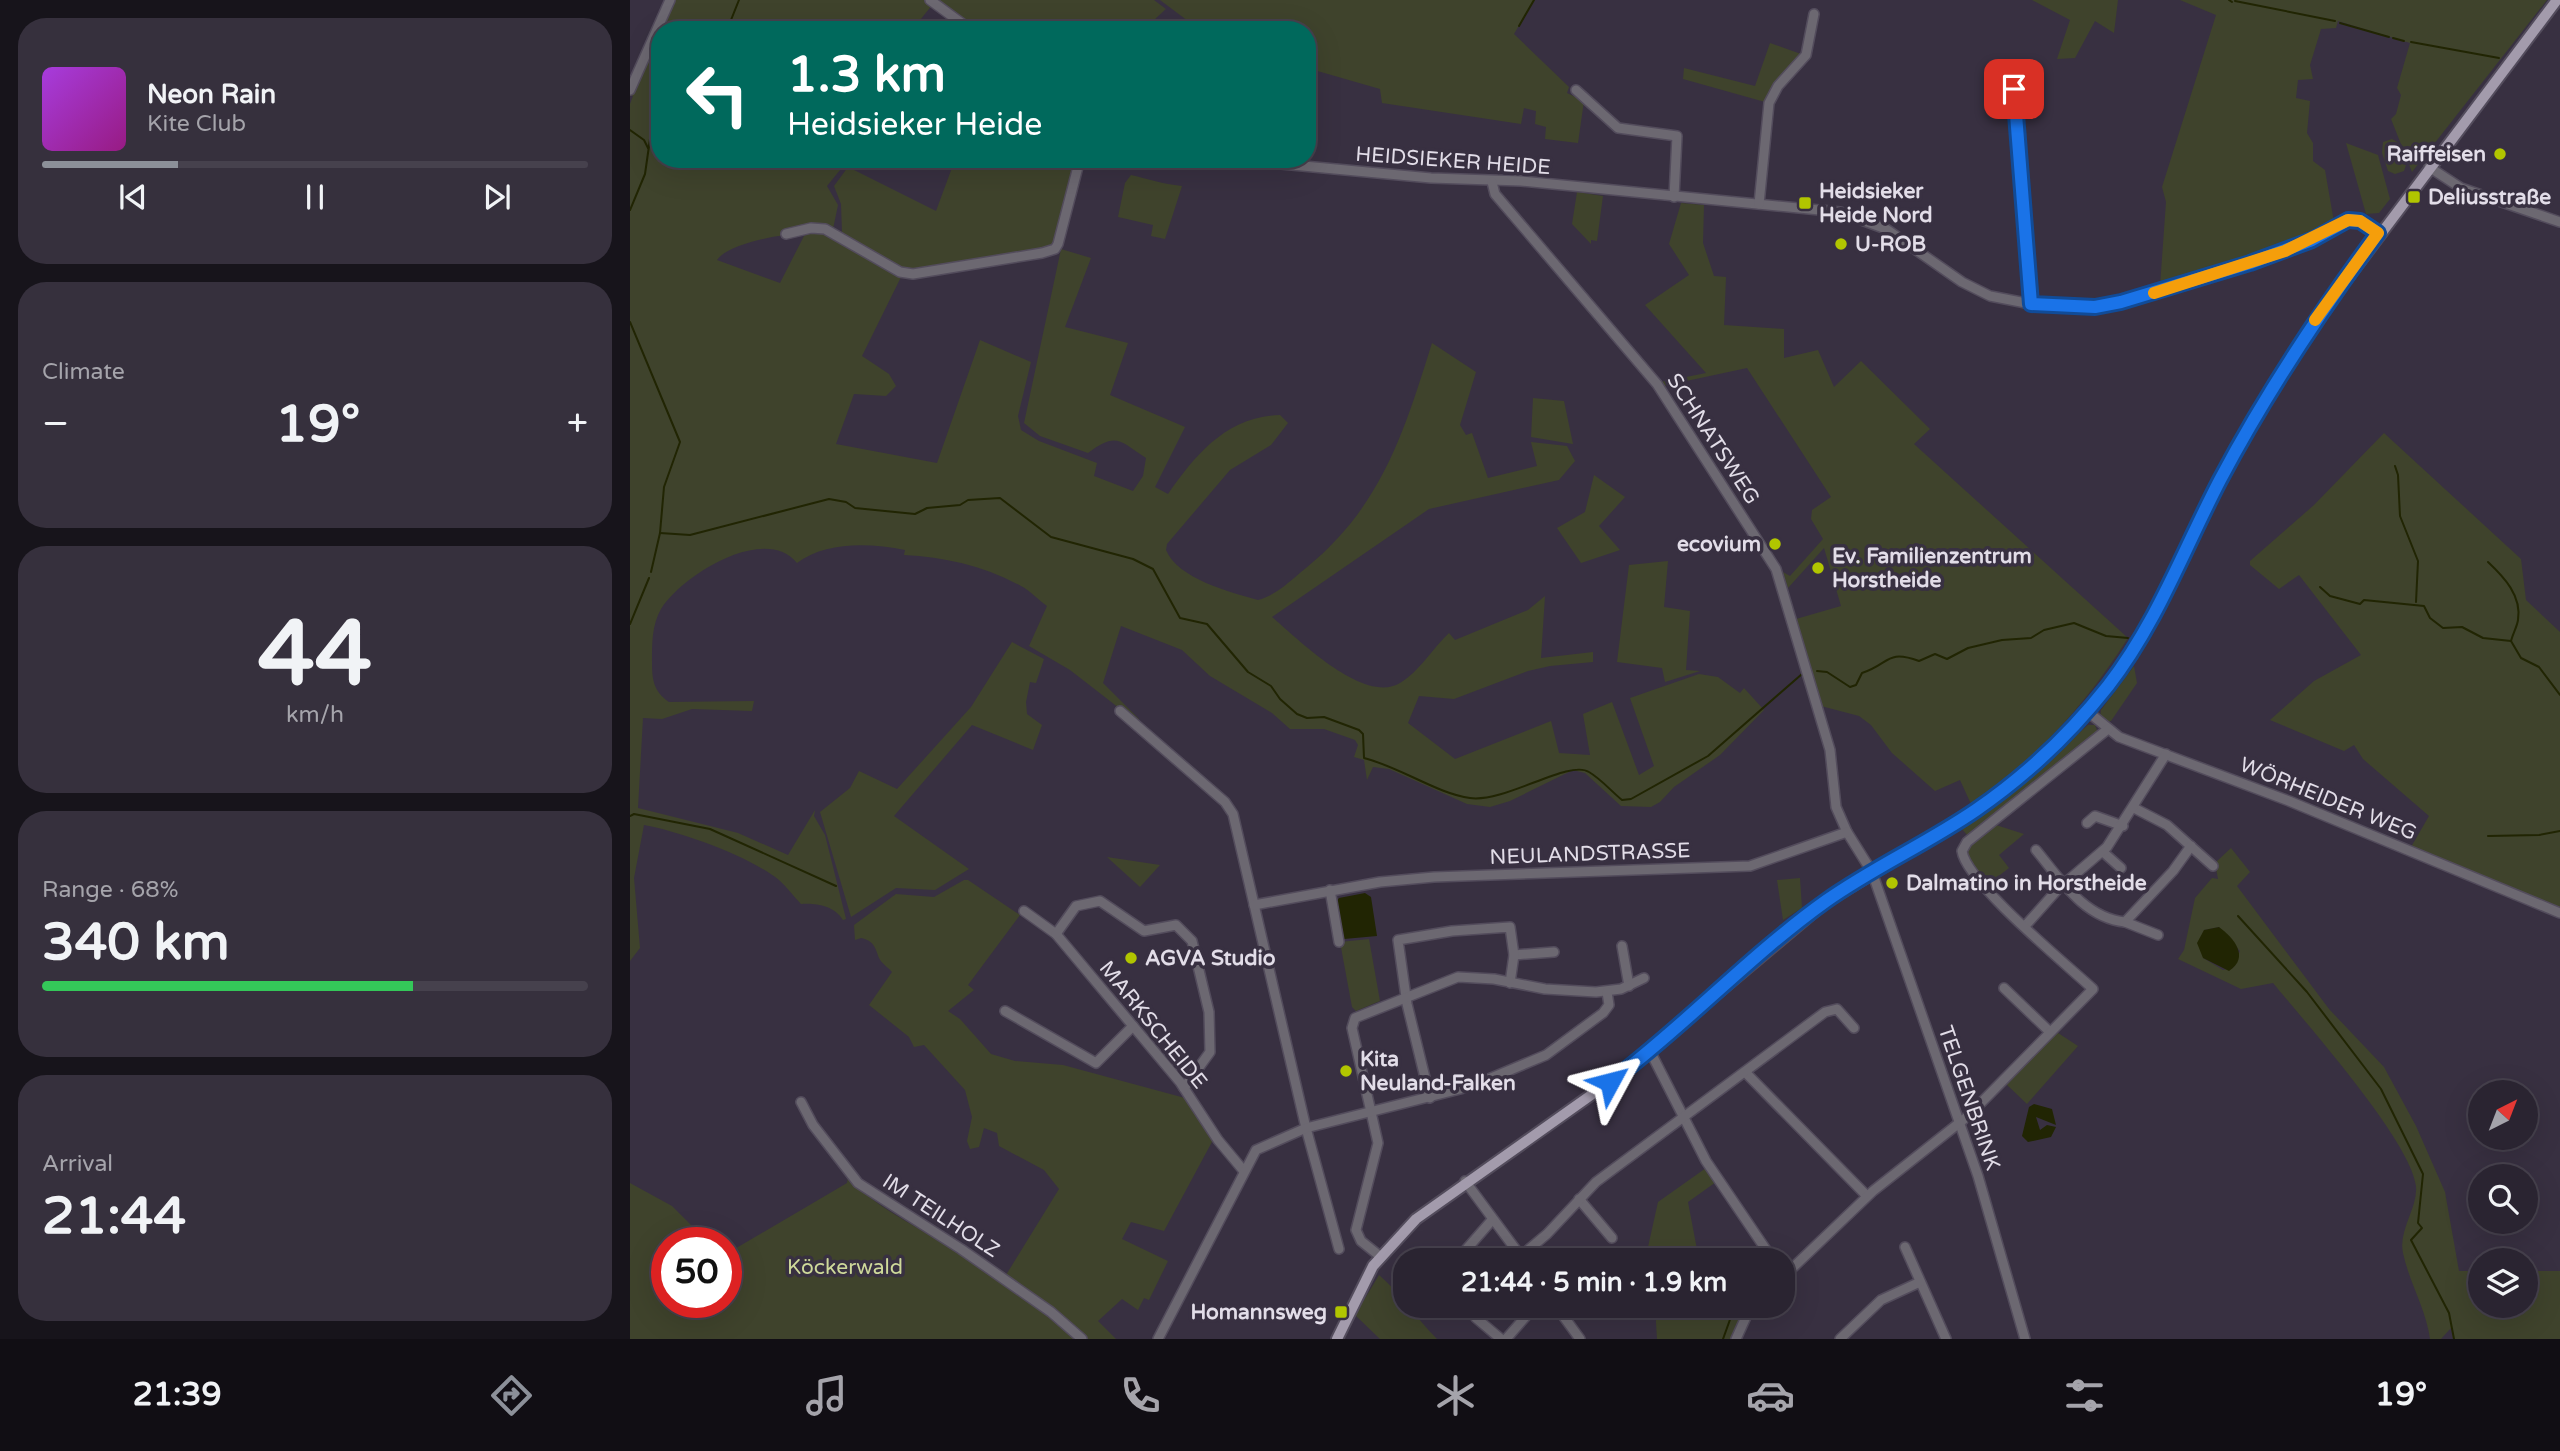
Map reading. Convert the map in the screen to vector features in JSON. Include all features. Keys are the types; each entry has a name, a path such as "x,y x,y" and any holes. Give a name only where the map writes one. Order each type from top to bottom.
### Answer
{"main road":[{"path":"1337,1339 1362,1285 1405,1229 1465,1181 1579,1104 1650,1051 1800,921 1872,872 1995,797 2036,764 2087,711 2127,658 2157,609 2217,486 2272,387 2309,328 2378,233 2557,0"}],"street":[{"path":"661,21 670,0"},
{"path":"930,0 959,21"},
{"path":"1759,204 1769,103 1778,86 1806,55 1814,14"},
{"path":"630,90 651,43"},
{"path":"2017,74 2013,94 2031,304"},
{"path":"1576,90 1618,128 1678,136 1674,197"},
{"name":"HEIDSIEKER HEIDE","path":"1316,166 1521,181 1840,212 1865,219 1904,240 1977,291 2003,300 2031,304 2095,307 2121,302 2268,257 2312,240 2348,220 2360,221 2378,233"},
{"path":"2429,167 2456,186 2560,222"},
{"path":"786,234 811,228 825,229 900,272 913,274 1042,253 1055,249 1058,244 1078,168"},
{"name":"SCHNATSWEG","path":"1492,181 1495,194 1657,384 1776,569 1830,750 1832,793 1847,832 1872,872"},
{"path":"1120,711 1230,807 1306,1128 1339,1249"},
{"name":"WÖRHEIDER WEG","path":"2087,711 2108,729 2166,754 2560,913"},
{"path":"1795,1265 1867,1196 1959,1122 2093,989 1978,879 1964,858 1963,846 2108,729"},
{"path":"2025,926 2063,884 2103,852 2123,826 2166,754"},
{"path":"2134,808 2167,825 2213,866"},
{"path":"2087,823 2095,816 2123,826"},
{"name":"NEULANDSTRASSE","path":"1254,905 1380,881 1750,866 1847,832"},
{"path":"2125,922 2173,871 2191,846"},
{"path":"2036,850 2063,884 2099,915 2158,935"},
{"path":"2103,852 2121,868"},
{"name":"TELGENBRINK","path":"1872,872 1959,1122 2025,1339"},
{"path":"1330,890 1339,942"},
{"path":"1056,933 1076,906 1100,901 1144,931 1176,925 1190,936 1209,1012 1210,1052 1184,1088"},
{"name":"MARKSCHEIDE","path":"1024,911 1056,933 1184,1088 1218,1140 1243,1170"},
{"path":"1430,1098 1397,945 1401,937 1510,927 1513,933 1514,955 1510,983"},
{"path":"1622,946 1629,986"},
{"path":"1514,955 1554,952"},
{"path":"1381,1257 1362,1241 1356,1230 1378,1149 1374,1112 1353,1022 1360,1015 1458,976 1545,989 1607,992 1629,986 1644,978"},
{"path":"2004,988 2050,1032"},
{"path":"1158,1339 1243,1170 1256,1150 1306,1128 1472,1086 1546,1055 1604,1013 1609,1005 1607,992"},
{"path":"1532,1248 1579,1199 1630,1156 1828,1010 1842,1012 1854,1028"},
{"path":"1005,1012 1096,1063 1133,1026"},
{"path":"1650,1051 1706,1161 1765,1248"},
{"path":"1745,1072 1867,1196"},
{"name":"IM TEILHOLZ","path":"802,1102 813,1125 859,1183 961,1249 1051,1312 1082,1339"},
{"path":"1465,1181 1514,1248"},
{"path":"1579,1199 1612,1238"},
{"path":"1468,1248 1492,1220"},
{"path":"1905,1247 1946,1339"},
{"path":"1840,1339 1881,1300 1920,1282"},
{"path":"1476,1318 1504,1339 1524,1318"},
{"path":"1564,1318 1578,1338"},
{"path":"1735,1339 1746,1318"}],"green space":[{"path":"672,0 927,0 933,4 919,21 663,21"},
{"path":"932,0 1154,0 1166,9 1153,21 961,21"},
{"path":"1160,0 1534,0 1514,34 1569,87 1567,93 1584,101 1578,143 1545,139 1546,127 1535,124 1536,111 1524,108 1521,124 1382,103 1380,89 1316,71 1316,21 1188,21"},
{"path":"2032,0 2118,0 2114,33 2095,21 2075,58 2057,59 2070,20"},
{"path":"2180,0 2547,0 2412,172 2391,119 2396,114 2401,95 2397,88 2410,43 2338,21 2336,28 2321,29 2310,65 2313,79 2298,80 2296,98 2310,101 2307,133 2313,143 2313,161 2325,170 2334,222 2299,240 2160,286 2166,202 2162,187 2216,15"},
{"path":"1770,43 1801,54 1771,89 1765,102 1683,79 1684,68 1755,86"},
{"path":"651,48 651,168 842,168 827,186 838,205 833,229 902,275 862,356 889,374 896,386 886,396 854,394 836,444 937,463 980,340 1031,362 1018,416 1021,430 1039,441 1097,463 1094,476 1133,491 1143,476 1146,458 1123,443 1105,442 1088,453 1040,436 1024,423 1061,249 1091,258 1065,327 1128,343 1110,395 1185,427 1155,487 1168,494 1201,452 1228,430 1244,422 1280,415 1288,423 1271,445 1230,470 1167,544 1166,550 1172,560 1193,576 1258,600 1283,587 1332,544 1372,493 1400,437 1432,343 1476,372 1460,425 1466,435 1472,433 1488,478 1537,466 1531,442 1567,446 1575,461 1559,480 1429,509 1272,617 1314,653 1351,678 1368,685 1385,687 1407,678 1449,633 1455,640 1528,610 1545,596 1541,658 1593,652 1593,662 1528,671 1454,699 1419,696 1408,723 1455,759 1551,721 1559,753 1590,755 1583,714 1612,702 1639,775 1654,766 1630,698 1699,674 1718,677 1740,693 1744,688 1764,710 1720,755 1674,787 1660,802 1651,807 1621,806 1585,773 1573,770 1510,801 1490,807 1467,804 1389,769 1373,767 1367,780 1364,760 1354,757 1358,745 1355,740 1324,729 1290,729 1272,713 1210,676 1182,650 1121,626 1103,683 1139,719 1137,722 1070,670 1029,646 1047,606 1021,586 979,568 949,560 904,555 905,550 877,546 835,547 797,563 783,552 765,549 745,551 704,569 671,596 656,621 652,640 652,667 657,689 669,702 754,701 752,711 692,709 662,719 643,718 638,808 738,833 788,855 815,810 814,816 825,835 846,919 843,920 835,911 824,906 801,904 779,880 751,862 696,839 644,825 634,878 640,948 630,961 630,104 633,96 630,95","holes":["808,234 804,236 780,283 717,260 733,248 745,244 787,235"]},
{"path":"2392,139 2399,143 2406,165 2404,171 2395,174 2388,171 2382,153 2383,142"},
{"path":"2346,143 2378,155 2390,199 2379,213 2366,214"},
{"path":"850,168 936,211 952,168 1074,168 1055,241 1049,247 914,270 896,266 842,232 841,204 834,186"},
{"path":"1131,175 1182,186 1165,239 1151,236 1153,225 1118,217 1125,183"},
{"path":"1577,192 1603,196 1597,241 1591,240 1591,244 1572,224"},
{"path":"1681,203 1704,205 1703,243 1714,276 1726,277 1724,325 1784,329 1784,358 1818,350 1834,387 1861,361 1930,429 1914,444 2128,638 2095,685 2058,729 2017,769 1971,804 1960,780 1935,791 1892,753 1871,725 1859,716 1821,706 1796,619 1841,606 1824,548 1788,588 1783,572 1790,576 1823,539 1811,519 1812,510 1831,497 1747,368 1663,386 1661,382 1706,373 1645,305 1689,275 1669,244"},
{"path":"1533,398 1564,401 1573,444 1531,437"},
{"path":"2384,433 2521,559 2526,600 2560,632 2560,908 2411,847 2429,816 2363,759 2354,745 2344,751 2270,720 2314,681 2361,655 2299,575 2279,589 2250,565 2250,561 2314,505"},
{"path":"1594,475 1625,497 1599,526 1620,550 1581,563 1557,528 1585,512"},
{"path":"1668,561 1664,607 1690,611 1686,670 1700,671 1665,682 1662,668 1617,662 1629,565"},
{"path":"1012,642 1044,659 1036,683 1030,682 1026,702 1027,714 1042,725 1033,750 972,725 894,816 969,869 935,890 896,888 851,917 820,812 850,788 859,771 897,789 971,707"},
{"path":"2134,666 2137,683 2111,721 2106,722 2100,718 2101,710"},
{"path":"2088,725 2095,725 2098,733 1968,836 1961,828 2013,792"},
{"path":"1996,825 2024,834 1999,855 2009,868 1987,885 1968,860 1966,850"},
{"path":"2231,848 2250,872 2237,886 2329,1009 2384,1067 2416,1126 2445,1192 2459,1271 2468,1271 2468,1318 2538,1318 2538,1271 2560,1271 2560,1339 2453,1339 2451,1328 2441,1339 2430,1339 2402,1244 2416,1186 2410,1166 2377,1112 2273,983 2241,989 2178,959 2184,950 2195,898 2212,878 2218,879 2215,863","holes":["2219,927 2240,951 2233,968 2223,970 2203,958 2204,930"]},
{"path":"1107,857 1160,865 1140,887"},
{"path":"1800,878 1802,908 1783,920 1777,880"},
{"path":"968,880 1020,915 968,985 974,990 948,1011 960,1019 991,1054 1015,1061 1063,1065 1185,1098 1213,1140 1164,1231 1131,1222 1122,1239 1168,1261 1149,1300 1144,1298 1138,1310 1122,1299 1098,1321 1116,1339 1088,1339 1061,1314 1006,1275 1059,1189 1044,1170 999,1146 997,1133 984,1128 979,1147 970,1149 967,1141 972,1117 965,1090 924,1045 914,1047 909,1037 869,1005 892,972 880,960 871,943 861,938 855,940 854,925 896,894 934,897"},
{"path":"1369,939 1380,1001 1356,1011 1352,1007 1340,942"},
{"path":"2055,1031 2078,1046 2027,1104 2005,1083"},
{"path":"1706,1168 1716,1182 1688,1202 1697,1248 1647,1248 1658,1202"},
{"name":"Köckerwald","path":"848,1178 878,1204 1007,1286 1074,1339 630,1339 630,1183 672,1206 693,1227 651,1227 651,1318 742,1318 742,1245 847,1183"},
{"path":"1379,1275 1393,1289 1393,1318 1418,1318 1437,1339 1380,1339 1355,1315"},
{"path":"1656,1318 1742,1318 1733,1339 1657,1339"}],"shaded area":[{"path":"1365,893 1371,897 1377,936 1344,939 1337,901 1339,898"},
{"path":"2219,927 2238,948 2238,960 2229,971 2203,958 2197,943 2204,930"},
{"path":"2034,1104 2052,1109 2056,1125 2036,1117 2040,1130 2047,1125 2056,1127 2051,1137 2028,1142 2022,1136 2029,1107"}],"waterway":[{"path":"731,21 739,0"},
{"path":"1519,26 1534,0"},
{"path":"2235,1 2335,21"},
{"path":"2340,23 2389,37"},
{"path":"2393,38 2404,41"},
{"path":"2411,42 2499,58"},
{"path":"630,130 644,140 648,148"},
{"path":"630,210 645,174 651,132"},
{"path":"630,322 680,442 664,487 660,533 651,572"},
{"path":"2395,466 2400,516 2418,561 2416,602"},
{"path":"660,533 690,535 829,499 846,502 855,508 915,514 927,508 960,505 968,500 1000,498 1051,537 1133,559 1153,569 1180,618 1207,624 1248,672 1271,686 1280,699 1297,714 1307,718 1324,717 1359,730 1363,734 1364,758 1458,796 1470,798 1501,794 1567,771 1580,770 1589,772 1622,800 1631,799 1708,756 1802,674"},
{"path":"2488,562 2506,581 2517,603 2518,620 2511,641"},
{"path":"630,624 649,578"},
{"path":"2320,587 2330,596 2360,604 2364,600 2424,606 2430,618 2443,628 2462,627 2483,638 2511,641 2521,658 2539,667 2560,695"},
{"path":"1817,671 1827,672 1850,687 1856,685 1862,673 1894,657 1919,661 1935,654 1947,659 1968,648 2002,640 2031,638 2044,630 2074,623 2106,636 2128,638"},
{"path":"630,816 634,814 710,829 836,886"},
{"path":"2488,836 2539,835 2560,831"},
{"path":"2238,916 2307,992 2381,1089 2423,1174 2418,1223 2422,1228 2411,1240 2449,1313 2454,1339"},
{"path":"1723,1339 1731,1318"}],"slow traffic":[{"path":"2154,293 2285,251 2348,220 2366,223 2378,233 2315,320"}],"place":[{"name":"Raiffeisen","path":"2500,154"},
{"name":"Deliusstraße","path":"2414,197"},
{"name":"Heidsieker Heide Nord","path":"1805,203"},
{"name":"U-ROB","path":"1841,244"},
{"name":"ecovium","path":"1775,544"},
{"name":"Ev. Familienzentrum Horstheide","path":"1818,568"},
{"name":"Dalmatino in Horstheide","path":"1892,883"},
{"name":"AGVA Studio","path":"1131,958"},
{"name":"Kita Neuland-Falken","path":"1346,1071"},
{"name":"Homannsweg","path":"1341,1312"}],"route":[{"path":"1610,1082 1818,908 1854,883 1975,811 2036,764 2087,711 2127,658 2157,609 2217,486 2272,387 2309,328 2378,233 2366,223 2348,220 2312,240 2232,270 2121,302 2095,307 2031,304 2014,89"}]}
